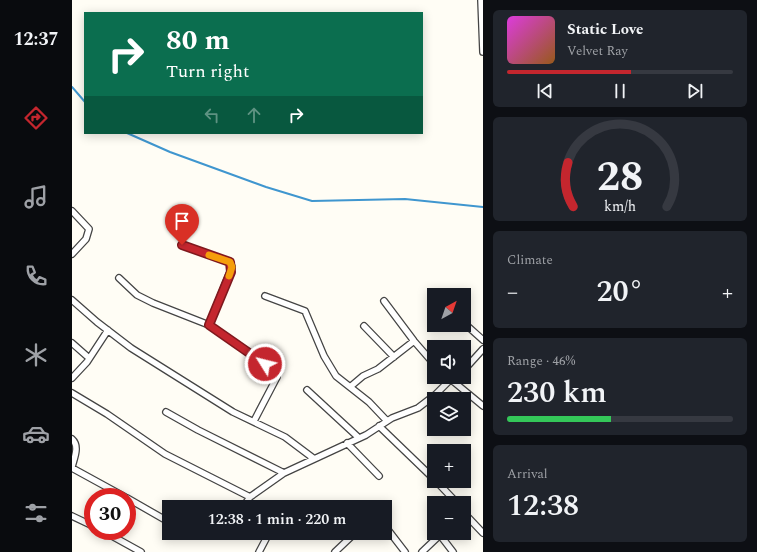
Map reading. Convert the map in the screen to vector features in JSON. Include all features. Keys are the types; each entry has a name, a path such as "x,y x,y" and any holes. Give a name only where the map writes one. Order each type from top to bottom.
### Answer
{"street":[{"path":"481,0 483,52"},
{"path":"72,211 89,229 86,239 72,254"},
{"path":"182,245 230,262 232,267 209,325"},
{"path":"119,278 137,295 153,303 209,325 277,372 278,377 254,421"},
{"path":"265,296 304,310 324,356 336,376 369,402 387,421"},
{"path":"72,300 131,348 189,386 233,412 285,437 313,458"},
{"path":"384,301 427,356"},
{"path":"364,326 394,357"},
{"path":"471,329 483,340"},
{"path":"72,378 89,358 108,330"},
{"path":"350,387 363,376 378,370 414,341"},
{"path":"72,342 89,358"},
{"path":"471,362 483,349"},
{"path":"248,500 284,473 313,458 359,438 387,421 418,408 447,384"},
{"path":"456,384 483,406"},
{"path":"307,390 359,438"},
{"path":"72,392 165,454 250,497"},
{"path":"166,412 198,430 284,473"},
{"path":"379,426 427,472"},
{"path":"72,439 76,442 77,447 72,467 109,488"},
{"path":"347,443 379,476"},
{"path":"442,488 450,496"},
{"path":"136,504 162,518"},
{"path":"72,516 84,522"},
{"path":"471,520 483,533"},
{"path":"392,535 405,552"},
{"path":"119,540 141,552"},
{"path":"259,552 265,540"},
{"path":"335,552 348,540"},
{"path":"422,552 435,540"},
{"path":"446,540 453,552"}],"waterway":[{"path":"72,87 84,101"},
{"path":"129,134 170,152 266,187 312,201 405,199 483,207"}],"slow traffic":[{"path":"209,255 230,262 232,267 229,276"}],"route":[{"path":"182,245 230,262 232,267 231,272 209,325 265,364"}]}
